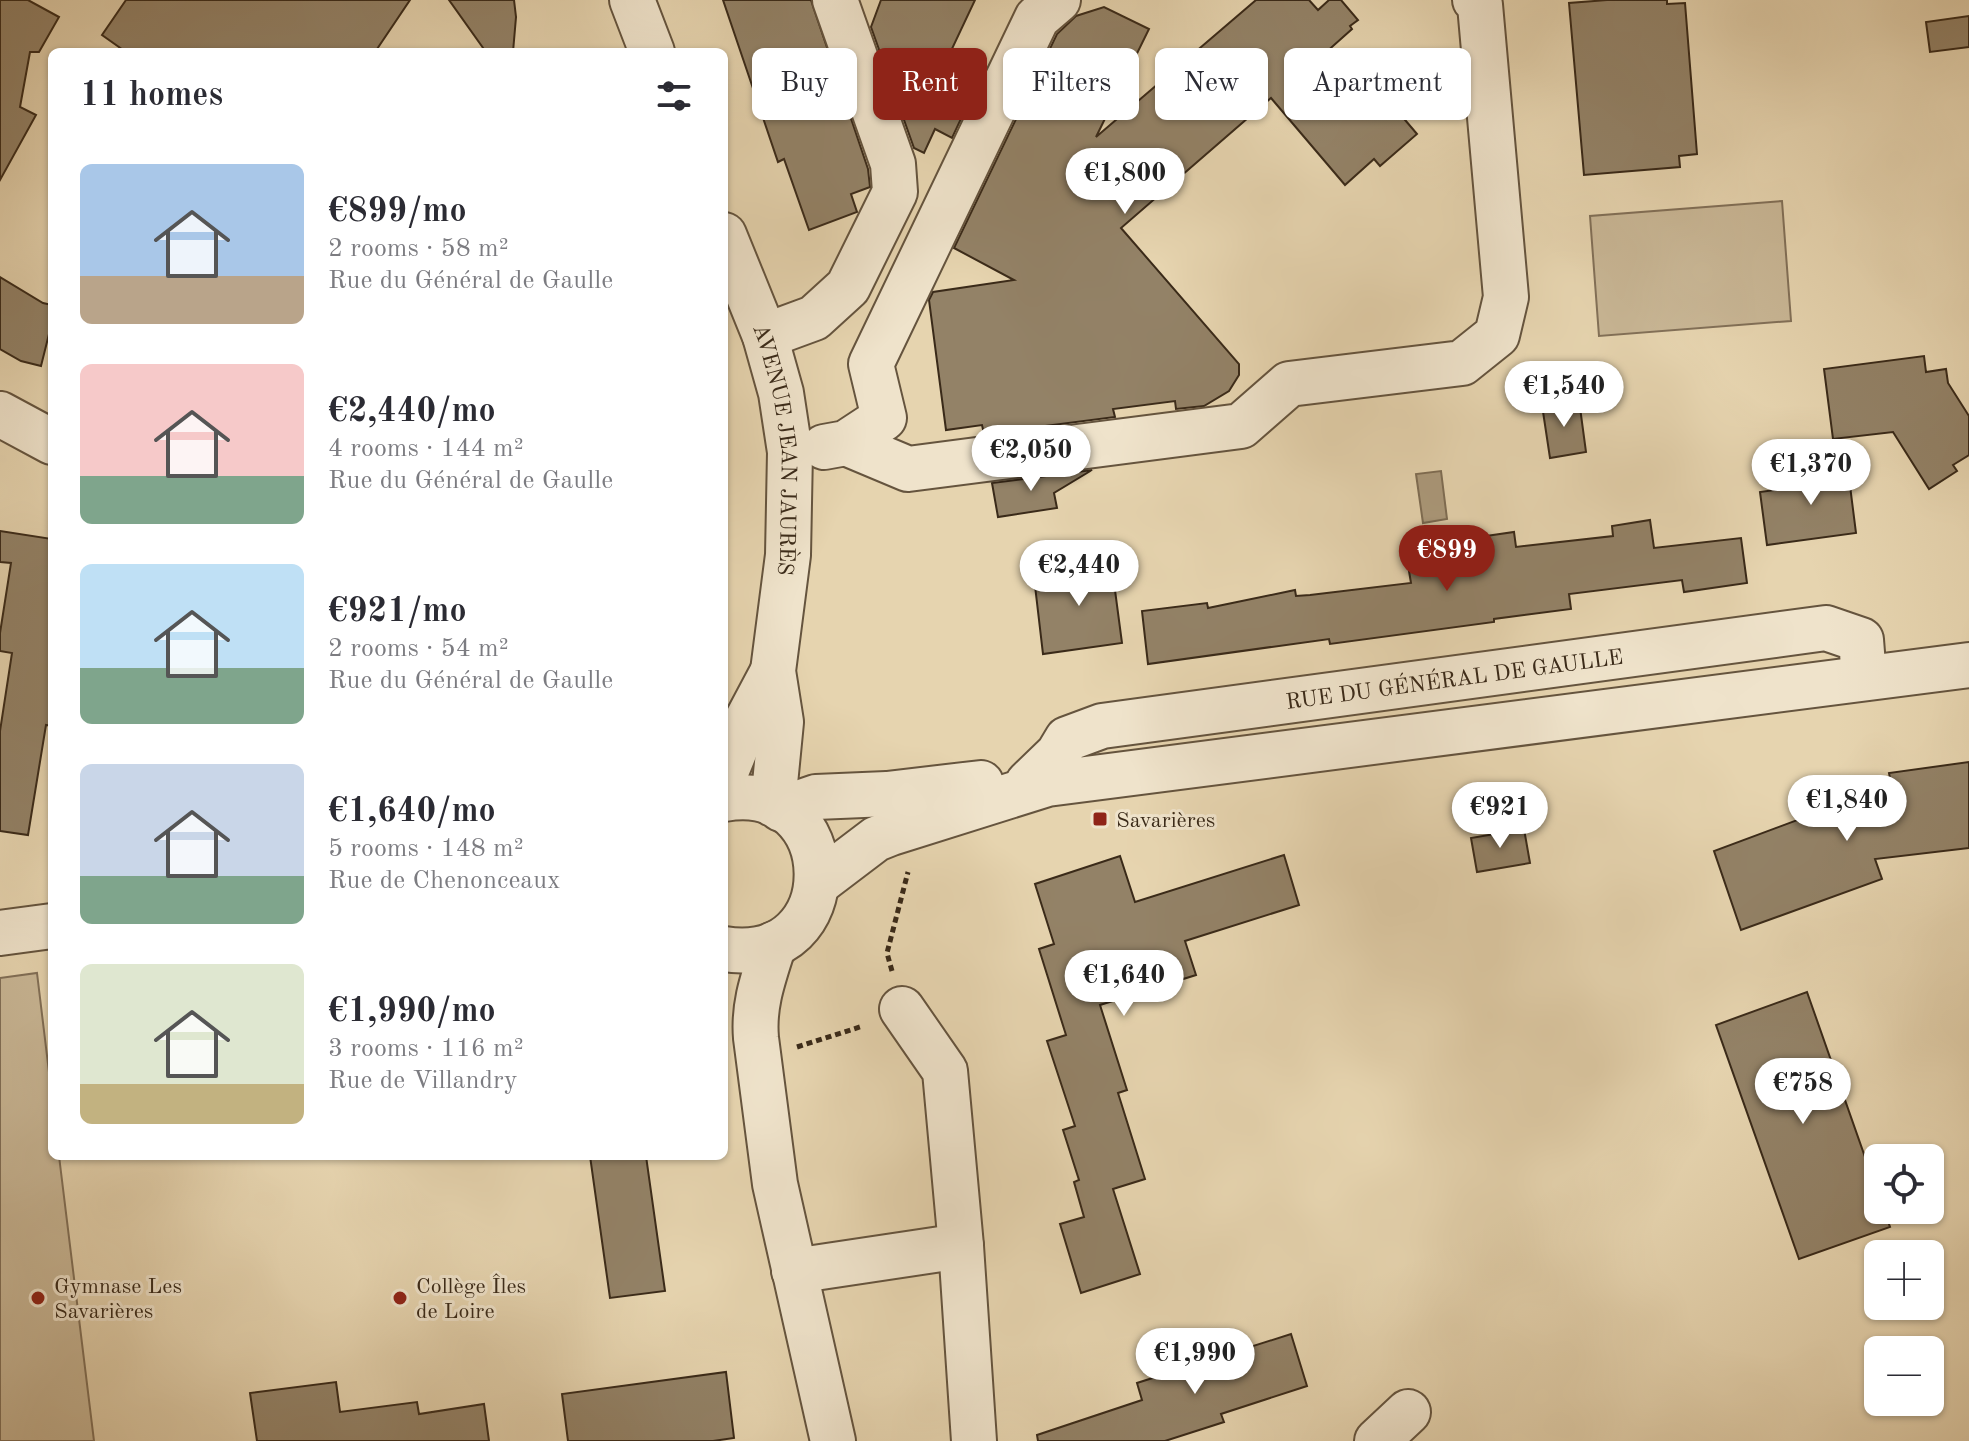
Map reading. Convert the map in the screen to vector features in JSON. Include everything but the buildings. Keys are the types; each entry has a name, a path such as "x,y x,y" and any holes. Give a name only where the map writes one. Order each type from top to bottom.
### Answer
{"street":[{"path":"632,0 650,48"},
{"path":"790,452 846,443 884,418 871,364 1037,18 1058,0"},
{"path":"846,443 908,469 1209,431 1241,426 1289,384 1462,363 1497,335 1506,297 1480,5 1475,0"},
{"path":"765,336 814,318 848,287 895,192 893,164 839,2"},
{"name":"AVENUE JEAN JAURÈS","path":"728,245 765,336 781,393 790,452 788,555 773,671 781,722 777,806"},
{"path":"0,414 48,440"},
{"path":"777,806 816,797 887,794 978,783 1037,784 1969,665"},
{"name":"AVENUE JEAN JAURÈS","path":"728,767 748,718 773,671"},
{"path":"818,883 876,839 1037,784"},
{"path":"728,799 750,798 777,806 796,820 810,839 818,862 818,883 813,904 802,922 774,944 753,950 728,949"},
{"path":"0,933 48,927"},
{"path":"774,944 754,1015 759,1058 775,1184 833,1441"},
{"path":"902,1009 945,1071 974,1441"},
{"path":"728,1041 775,1184"},
{"path":"794,1271 961,1246"}],"path":[{"path":"759,1058 847,1033 902,1009 887,953 910,865"}],"shaded area":[{"path":"1782,201 1791,321 1599,336 1590,216"},
{"path":"1441,471 1447,519 1423,523 1416,474"},
{"name":"Gymnase Les Savarières","path":"37,973 48,1064 48,1160 59,1160 94,1441 0,1441 0,978"}],"place":[{"name":"Savarières","path":"1100,819"},
{"name":"Gymnase Les Savarières","path":"38,1298"},
{"name":"Collège Îles de Loire","path":"400,1298"}]}
